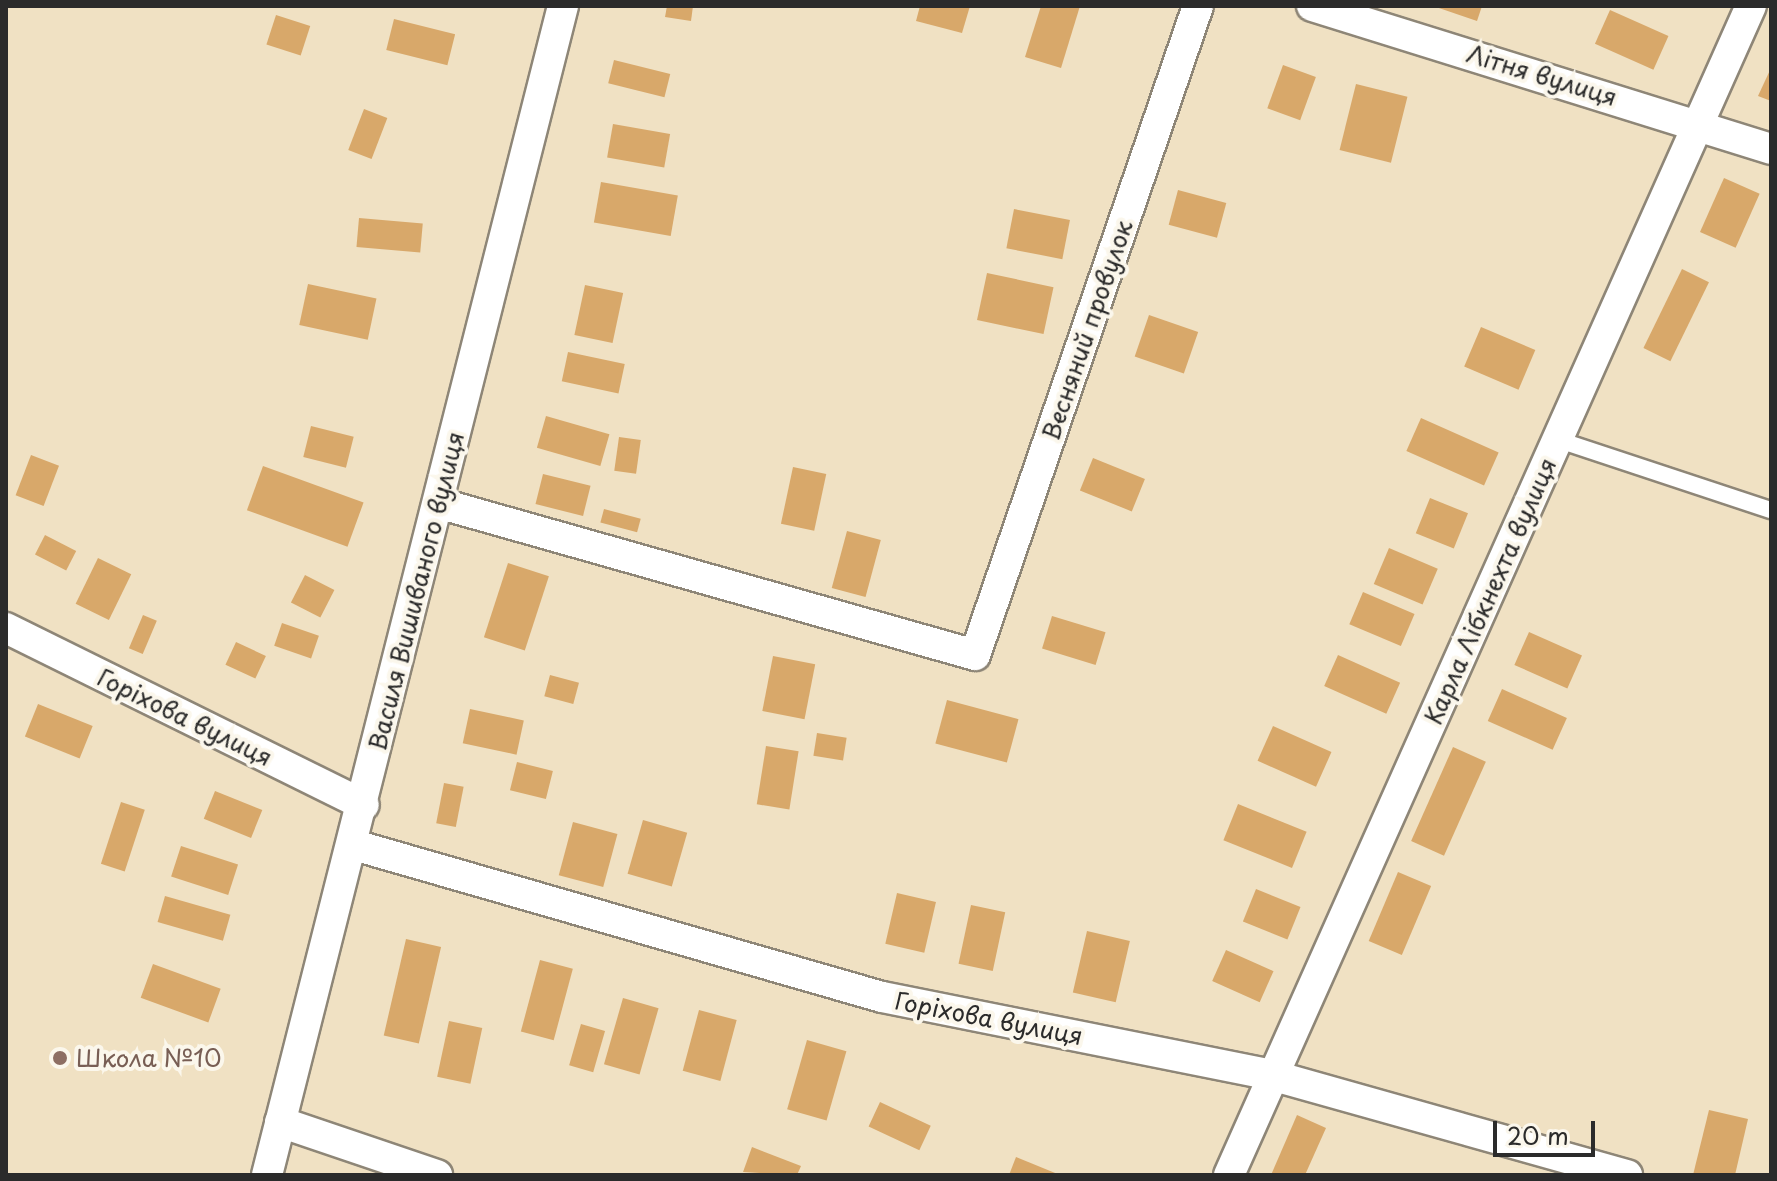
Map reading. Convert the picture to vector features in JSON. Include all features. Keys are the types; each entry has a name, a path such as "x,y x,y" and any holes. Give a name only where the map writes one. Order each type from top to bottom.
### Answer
{"street":[{"name":"Василя Вишиваного вулиця","path":"267,1175 354,845 563,6"},
{"name":"Весняний провулок","path":"438,503 975,655 1198,6"},
{"name":"Літня вулиця","path":"1312,6 1701,123 1771,149"},
{"name":"Карла Лібкнехта вулиця","path":"1229,1175 1271,1075 1559,440 1751,6"},
{"name":"Горіхова вулиця","path":"6,628 364,805"},
{"name":"Горіхова вулиця","path":"354,845 882,997 1271,1075 1627,1175"},
{"path":"280,1122 437,1175"}],"lane":[{"path":"1559,440 1771,510"}],"building":[{"path":"667,6 693,6 691,21 665,17"},
{"path":"920,6 970,6 962,33 916,21"},
{"path":"1041,6 1080,6 1061,68 1025,57"},
{"path":"1433,6 1482,6 1477,21"},
{"path":"1610,10 1668,36 1653,70 1595,44"},
{"path":"276,15 310,26 301,56 266,44"},
{"path":"394,19 455,34 447,65 386,50"},
{"path":"614,60 670,74 664,97 608,83"},
{"path":"1283,65 1316,77 1300,120 1267,108"},
{"path":"1771,68 1771,101 1758,96"},
{"path":"1356,84 1407,97 1391,163 1340,150"},
{"path":"364,109 387,118 372,159 348,150"},
{"path":"613,124 670,134 664,168 607,157"},
{"path":"1724,178 1760,194 1736,248 1700,232"},
{"path":"601,182 678,196 671,236 594,222"},
{"path":"1178,190 1226,203 1217,238 1169,225"},
{"path":"1014,209 1070,220 1062,259 1006,248"},
{"path":"359,218 423,224 420,252 356,247"},
{"path":"1682,269 1709,282 1670,361 1643,348"},
{"path":"987,273 1054,287 1044,334 977,320"},
{"path":"308,284 376,299 368,340 299,325"},
{"path":"585,285 623,293 613,343 574,335"},
{"path":"1149,315 1198,332 1184,374 1135,357"},
{"path":"1481,327 1535,350 1519,390 1464,367"},
{"path":"568,352 625,364 618,393 562,381"},
{"path":"546,416 609,434 600,466 537,448"},
{"path":"1421,418 1499,453 1484,485 1406,451"},
{"path":"311,426 354,437 346,468 303,457"},
{"path":"619,437 641,440 636,474 614,471"},
{"path":"31,455 59,466 44,506 16,495"},
{"path":"1093,458 1145,479 1132,511 1080,490"},
{"path":"263,466 364,503 347,547 247,510"},
{"path":"793,467 826,474 814,531 781,524"},
{"path":"543,474 591,486 583,516 536,504"},
{"path":"1430,498 1468,513 1454,549 1416,533"},
{"path":"604,509 641,519 637,532 600,523"},
{"path":"847,531 881,540 866,597 832,588"},
{"path":"45,535 76,551 66,570 35,555"},
{"path":"1389,548 1438,569 1423,605 1374,584"},
{"path":"98,558 131,574 109,620 76,604"},
{"path":"508,563 549,576 525,650 484,637"},
{"path":"305,575 334,590 320,618 291,603"},
{"path":"1363,592 1415,614 1401,646 1349,624"},
{"path":"143,615 157,621 143,654 129,648"},
{"path":"1052,616 1106,632 1096,665 1042,649"},
{"path":"282,623 319,636 311,658 274,646"},
{"path":"1529,632 1582,656 1567,688 1514,665"},
{"path":"236,642 266,656 255,679 225,665"},
{"path":"1338,655 1400,683 1386,714 1324,686"},
{"path":"773,656 815,664 805,719 762,711"},
{"path":"550,675 579,683 573,704 544,696"},
{"path":"1502,689 1567,718 1553,750 1488,721"},
{"path":"947,700 1018,719 1007,763 935,743"},
{"path":"38,704 93,726 80,759 25,736"},
{"path":"470,709 524,720 517,755 463,743"},
{"path":"1273,726 1331,752 1316,787 1258,761"},
{"path":"817,733 847,738 843,760 813,756"},
{"path":"766,746 799,751 789,809 757,804"},
{"path":"1453,747 1486,762 1444,856 1411,841"},
{"path":"517,762 553,771 546,799 510,790"},
{"path":"444,783 464,787 456,827 436,823"},
{"path":"215,791 262,810 251,838 204,819"},
{"path":"121,802 145,810 125,872 101,864"},
{"path":"1238,804 1307,832 1292,868 1223,840"},
{"path":"643,820 687,833 672,887 628,874"},
{"path":"573,822 617,834 603,887 559,875"},
{"path":"181,846 238,865 228,895 171,876"},
{"path":"1398,872 1431,886 1402,955 1369,941"},
{"path":"1256,889 1301,907 1287,939 1243,921"},
{"path":"897,893 936,902 924,953 885,944"},
{"path":"165,896 230,915 223,941 158,922"},
{"path":"971,905 1005,912 993,971 959,964"},
{"path":"1087,931 1130,941 1116,1002 1073,992"},
{"path":"406,939 441,947 419,1044 384,1035"},
{"path":"1226,950 1274,971 1260,1002 1212,981"},
{"path":"540,960 573,969 554,1040 521,1031"},
{"path":"153,964 221,989 208,1022 141,998"},
{"path":"623,998 659,1008 640,1075 604,1064"},
{"path":"699,1010 737,1020 720,1081 683,1071"},
{"path":"449,1021 482,1028 470,1084 437,1077"},
{"path":"581,1024 605,1031 593,1072 569,1065"},
{"path":"807,1040 846,1051 827,1121 787,1109"},
{"path":"880,1102 931,1126 919,1150 869,1126"},
{"path":"1709,1110 1748,1119 1735,1175 1693,1175"},
{"path":"1297,1115 1326,1128 1305,1175 1271,1175"},
{"path":"752,1147 801,1166 797,1175 743,1172"},
{"path":"1016,1157 1060,1175 1009,1175"}],"place":[{"name":"Школа №10","path":"60,1058"}]}
